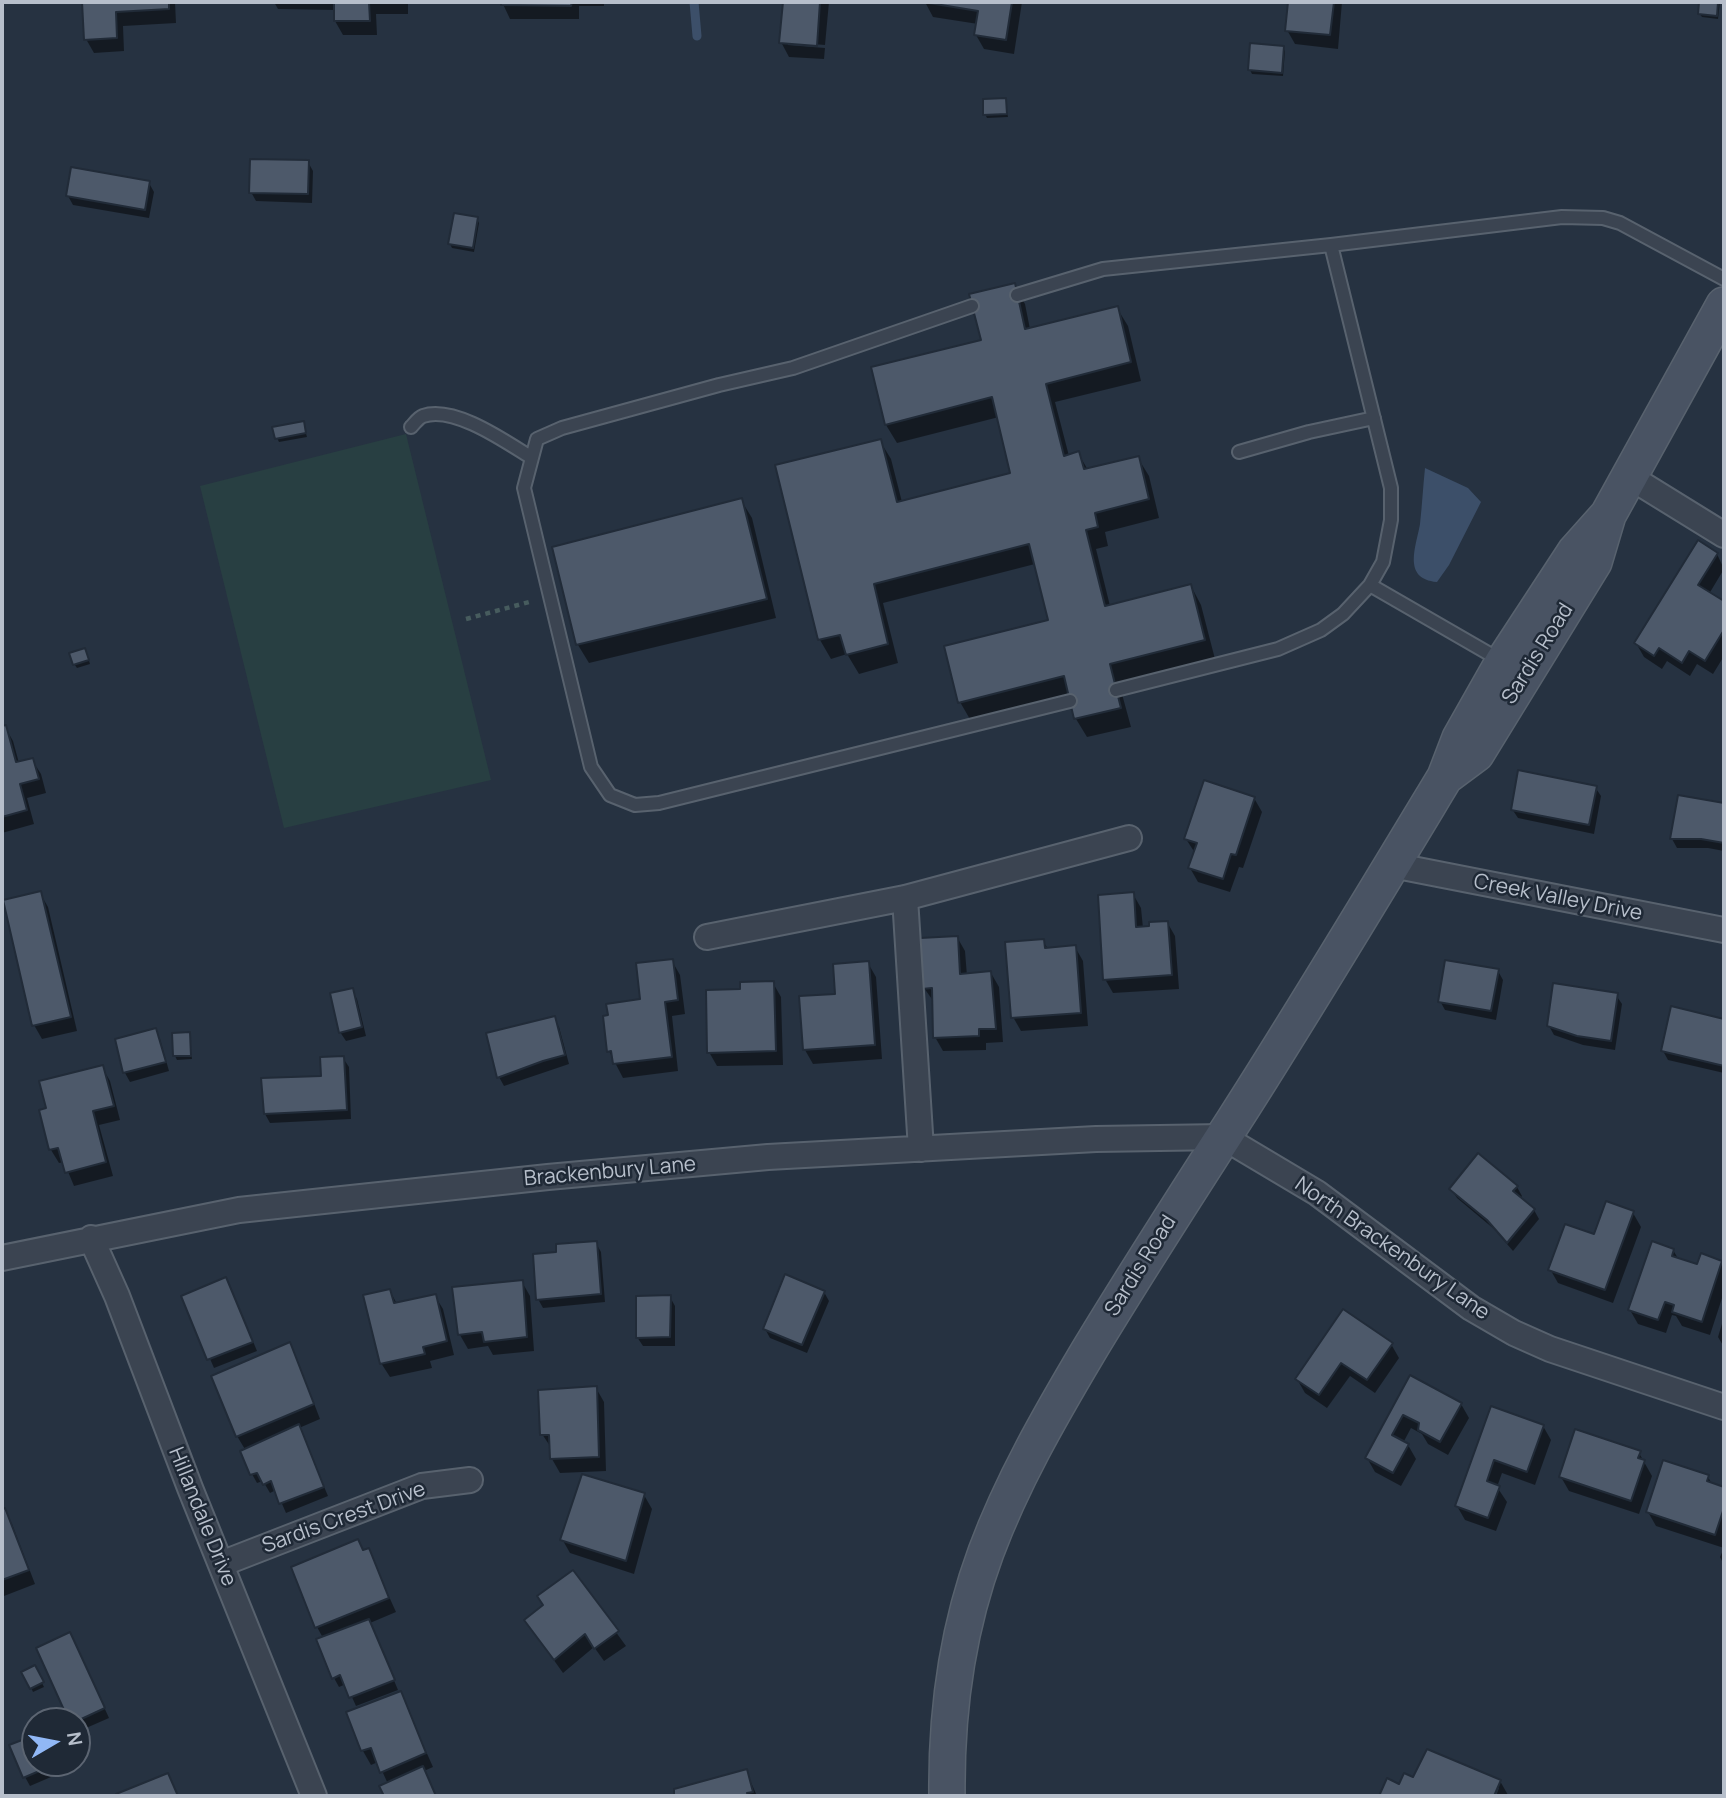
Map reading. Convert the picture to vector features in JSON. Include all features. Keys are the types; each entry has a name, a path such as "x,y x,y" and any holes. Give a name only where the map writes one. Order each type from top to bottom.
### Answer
{"main road":[{"name":"Sardis Road","path":"947,1796 949,1729 964,1626 986,1554 1025,1465 1061,1397 1137,1270 1223,1137 1445,777 1460,738 1503,662 1575,552 1608,515 1724,305"},
{"name":"Sardis Road","path":"1445,777 1476,754 1594,562 1608,515"}],"street":[{"path":"1630,477 1724,535"},
{"path":"708,937 905,898 1129,838"},
{"name":"Creek Valley Drive","path":"1392,865 1724,930"},
{"path":"905,898 921,1149"},
{"name":"Brackenbury Lane","path":"2,1258 91,1238 252,1209 548,1177 741,1159 1096,1139 1223,1137"},
{"name":"North Brackenbury Lane","path":"1223,1137 1317,1193 1471,1308 1514,1332 1550,1349 1724,1407"},
{"name":"Hillandale Drive","path":"91,1238 117,1296 220,1564 314,1796"},
{"name":"Sardis Crest Drive","path":"220,1564 422,1486 470,1480"}],"lane":[{"path":"1017,295 1103,269 1562,217 1603,218 1620,223 1724,279"},
{"path":"1116,690 1278,649 1321,630 1343,614 1370,585 1382,562 1391,520 1391,488 1331,245"},
{"path":"972,306 793,368 719,385 562,428 537,439 524,488 591,767 610,795 635,805 659,803 1070,701"},
{"path":"411,427 421,416 437,414 459,419 493,434 532,458"},
{"path":"1240,452 1309,432 1374,418"},
{"path":"1370,585 1503,662"}],"path":[{"path":"466,619 526,603"}],"green space":[{"path":"406,434 491,780 284,828 200,486"}],"water":[{"path":"1425,468 1468,488 1481,502 1449,565 1437,582 1426,580 1419,575 1414,560"}],"building":[{"path":"82,2 169,2 169,9 116,12 117,38 84,40"},
{"path":"334,2 369,2 370,21 334,21"},
{"path":"501,2 572,2 571,6 501,5"},
{"path":"783,2 820,2 817,46 779,43"},
{"path":"923,2 1012,2 1006,40 974,35 978,11"},
{"path":"1288,2 1334,2 1330,35 1285,31"},
{"path":"1699,2 1718,2 1717,16 1698,14"},
{"path":"1250,43 1284,46 1282,73 1248,70"},
{"path":"1006,98 1007,114 983,115 983,99"},
{"path":"250,159 309,160 308,194 249,193"},
{"path":"71,167 150,181 145,210 66,196"},
{"path":"454,213 478,217 473,248 448,244"},
{"path":"1015,283 1025,329 1118,306 1131,362 1046,384 1064,456 1079,451 1084,469 1139,456 1149,499 1095,513 1098,527 1086,530 1105,606 1191,584 1205,640 1110,664 1121,708 1074,719 1064,676 958,703 944,646 1048,620 1029,544 874,584 888,644 846,655 840,635 818,640 775,465 881,439 897,502 1010,473 992,397 885,425 871,367 981,340 969,294"},
{"path":"304,421 306,433 275,439 272,427"},
{"path":"742,498 767,599 576,645 552,547"},
{"path":"1698,540 1718,553 1698,585 1724,601 1724,630 1705,661 1689,651 1682,663 1659,648 1654,656 1634,643"},
{"path":"85,648 89,660 73,665 69,653"},
{"path":"6,725 16,762 33,758 39,779 20,784 27,810 2,817 2,726"},
{"path":"1518,770 1597,786 1589,825 1511,810"},
{"path":"1204,780 1255,797 1236,855 1231,854 1223,879 1188,868 1197,843 1184,839"},
{"path":"1678,795 1724,803 1724,843 1701,839 1670,839"},
{"path":"41,891 71,1017 32,1026 3,900"},
{"path":"1134,892 1136,927 1149,926 1149,922 1168,921 1172,975 1103,980 1098,895"},
{"path":"958,936 960,974 991,971 996,1029 979,1029 979,1036 933,1038 932,988 922,989 920,938"},
{"path":"1044,939 1045,948 1076,945 1081,1013 1011,1018 1005,942"},
{"path":"673,959 678,1000 665,1002 672,1057 613,1064 611,1051 607,1052 603,1016 608,1015 606,1004 640,999 636,963"},
{"path":"1445,960 1499,969 1491,1011 1438,1002"},
{"path":"869,961 875,1045 803,1050 799,996 835,994 833,964"},
{"path":"774,981 776,1051 707,1053 706,990 740,989 740,982"},
{"path":"1553,983 1618,993 1611,1041 1577,1036 1547,1026"},
{"path":"353,988 362,1027 339,1033 330,993"},
{"path":"1671,1006 1724,1019 1724,1066 1661,1051"},
{"path":"555,1016 565,1055 497,1078 486,1033"},
{"path":"156,1028 166,1062 123,1073 115,1039"},
{"path":"190,1032 191,1056 173,1056 172,1033"},
{"path":"344,1056 347,1110 264,1114 261,1078 321,1076 320,1057"},
{"path":"103,1065 114,1106 93,1111 106,1162 65,1173 58,1148 49,1150 39,1110 46,1108 39,1081"},
{"path":"1478,1153 1518,1186 1513,1191 1535,1209 1507,1243 1487,1220 1449,1189"},
{"path":"1606,1201 1634,1211 1605,1290 1548,1270 1565,1224 1594,1234"},
{"path":"597,1241 601,1294 536,1300 533,1254 556,1252 556,1244"},
{"path":"1652,1241 1674,1249 1672,1256 1697,1264 1701,1253 1722,1261 1702,1322 1672,1312 1674,1305 1665,1302 1658,1320 1628,1310"},
{"path":"785,1274 825,1291 802,1345 763,1329"},
{"path":"226,1277 253,1342 207,1360 181,1296"},
{"path":"523,1280 527,1337 484,1342 482,1332 458,1335 452,1287"},
{"path":"390,1289 394,1303 436,1294 447,1341 423,1347 425,1354 380,1364 363,1295"},
{"path":"671,1295 670,1337 636,1338 636,1296"},
{"path":"1343,1309 1393,1343 1367,1380 1341,1363 1319,1395 1295,1379"},
{"path":"290,1342 314,1404 236,1437 211,1376"},
{"path":"1410,1375 1462,1403 1440,1442 1418,1430 1419,1423 1403,1415 1392,1435 1409,1444 1393,1473 1365,1458"},
{"path":"597,1386 599,1457 550,1459 549,1435 540,1435 538,1390"},
{"path":"1491,1406 1544,1425 1527,1472 1494,1460 1487,1481 1500,1486 1488,1518 1455,1506"},
{"path":"299,1424 324,1487 279,1504 271,1481 263,1485 257,1473 250,1475 240,1451"},
{"path":"1575,1429 1641,1451 1638,1458 1645,1460 1631,1501 1559,1477"},
{"path":"1663,1460 1709,1475 1707,1481 1724,1487 1724,1508 1715,1535 1646,1512"},
{"path":"582,1474 645,1493 626,1561 560,1540"},
{"path":"5,1508 29,1570 2,1580 2,1509"},
{"path":"358,1539 363,1550 369,1548 389,1598 315,1628 291,1567"},
{"path":"573,1570 619,1631 594,1649 585,1634 554,1660 524,1620 543,1605 537,1596"},
{"path":"369,1619 395,1680 349,1698 340,1675 332,1679 316,1639"},
{"path":"70,1632 105,1708 91,1714 91,1707 63,1707 36,1648"},
{"path":"35,1665 44,1682 30,1689 21,1672"},
{"path":"401,1691 426,1753 380,1773 371,1748 361,1751 346,1712"},
{"path":"21,1740 21,1773 9,1745"},
{"path":"1427,1749 1501,1780 1494,1796 1379,1796 1387,1778 1399,1784 1404,1773 1413,1777"},
{"path":"423,1766 436,1796 384,1796 379,1786"},
{"path":"747,1769 753,1792 747,1793 748,1796 674,1796 674,1789"},
{"path":"168,1773 178,1796 116,1794"}],"waterway":[{"path":"694,2 697,36"}]}
